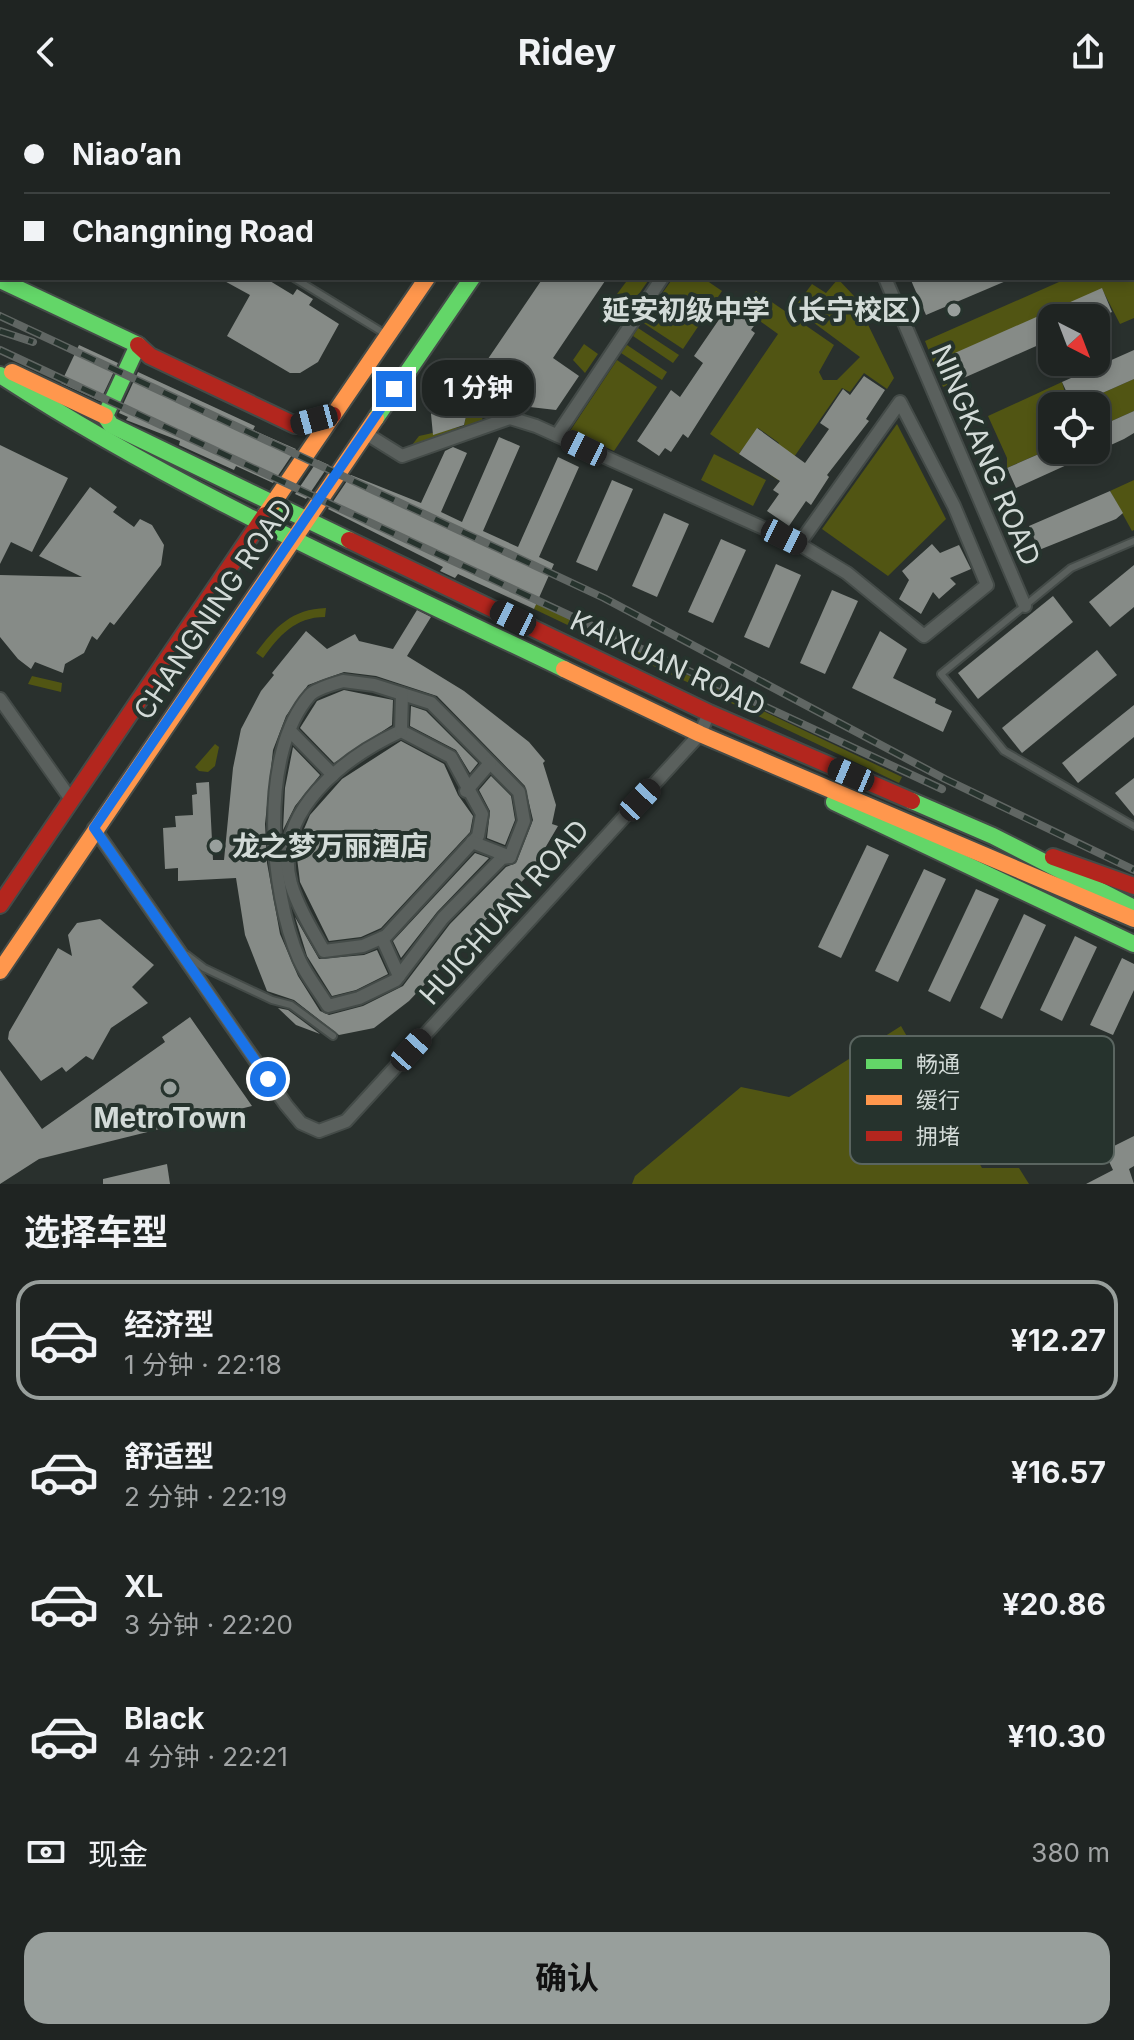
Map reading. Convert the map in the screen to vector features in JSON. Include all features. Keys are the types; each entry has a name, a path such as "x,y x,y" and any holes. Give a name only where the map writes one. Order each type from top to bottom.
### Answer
{"street":[{"path":"0,280 138,345 150,356 295,425 333,415"},
{"name":"CHANGNING ROAD","path":"0,905 426,280"},
{"name":"CHANGNING ROAD","path":"0,971 94,828 471,280"},
{"path":"557,435 661,280"},
{"name":"NINGKANG ROAD","path":"886,280 1025,606"},
{"path":"105,416 138,345"},
{"name":"KAIXUAN ROAD","path":"0,366 105,416 111,425 709,713 993,836 1134,908"},
{"name":"KAIXUAN ROAD","path":"0,375 86,431 259,522 700,734 1134,919"},
{"path":"365,433 402,456 510,418 557,435 799,544 847,573 924,636 987,585 954,506 900,402 799,544"},
{"path":"343,681 431,703 519,792 524,821 510,857 502,858 443,918 399,976 359,998 328,1006 300,960 281,901 274,794 290,731 311,693 343,681"},
{"path":"401,731 402,694"},
{"path":"0,699 70,798"},
{"name":"HUICHUAN ROAD","path":"94,828 301,1123 319,1131 346,1121 700,734 709,713"},
{"path":"290,731 333,775"},
{"path":"300,960 324,951 363,946 382,938 478,836 482,814 466,791 451,757 401,731"},
{"path":"324,951 291,883 288,853 298,814 333,775 368,747 401,731"},
{"name":"KAIXUAN ROAD","path":"723,744 777,775 1134,944"},
{"path":"466,791 490,763"},
{"name":"KAIXUAN ROAD","path":"993,836 1134,886"},
{"path":"472,842 510,857"},
{"path":"382,938 399,976"}],"lane":[{"path":"297,280 387,335"},
{"path":"1134,541 1071,568 941,674 1004,751 1134,826"},
{"path":"176,948 204,968 272,1000 291,1005 333,1036"}],"shaded area":[{"path":"628,280 649,280 632,304 617,294"},
{"path":"672,280 706,280 722,291 683,349 642,322"},
{"path":"839,280 854,296 894,378 887,389 864,373 850,392 842,388 778,480 762,469 779,443 758,428 739,454 710,434 778,334 743,309 756,291 834,345 819,372 823,380 837,380 860,357 794,308 812,284 826,293"},
{"path":"1063,280 1134,280 1134,318 1120,324 1102,289 1068,304 1038,304 1038,317 940,361 950,384 943,387 925,341"},
{"path":"638,328 679,355 673,363 633,336"},
{"path":"584,344 598,354 585,373 573,360"},
{"path":"627,345 667,372 662,380 621,353"},
{"path":"617,360 657,387 614,451 570,431"},
{"path":"1134,379 1134,411 1110,422 1110,392 1105,392"},
{"path":"1062,382 1065,392 1040,392"},
{"path":"1038,393 1038,454 1007,468 1007,458 988,416"},
{"path":"468,406 484,412 481,424 428,444 412,445 419,436 464,426"},
{"path":"897,424 946,519 888,576 822,529"},
{"path":"714,454 766,480 753,506 701,480"},
{"path":"1134,480 1134,530 1132,531 1110,491"},
{"path":"536,603 902,777 899,783 534,609"},
{"path":"326,608 325,617 305,620 289,629 263,658 256,653 285,621 303,612"},
{"path":"32,676 62,683 61,692 28,684"},
{"path":"215,744 219,747 215,766 208,772 199,771 195,767"},
{"path":"901,1026 907,1036 885,1036"},
{"path":"850,1058 850,1164 980,1164 982,1168 1019,1168 1029,1184 632,1184 635,1176 741,1087 789,1097"}],"building":[{"path":"223,280 268,280 293,295 297,289 313,299 309,305 339,324 318,362 300,373 290,373 227,336 250,295"},
{"path":"542,280 606,280 553,358 579,376 556,410 496,403 473,386 464,425 433,435 431,414 440,393 460,400"},
{"path":"911,280 1008,280 926,315"},
{"path":"1102,288 1109,304 1066,304"},
{"path":"729,305 756,323 751,330 755,333 688,438 683,434 671,452 665,448 659,456 637,441 671,390 680,397 703,363 694,356"},
{"path":"1038,316 1038,345 950,384 939,360"},
{"path":"79,345 118,363 100,401 61,383"},
{"path":"1134,350 1134,379 1105,392 1067,392 1062,382 1076,376 1110,376 1110,361"},
{"path":"138,372 255,426 253,430 296,449 273,483 236,466 234,470 179,445 180,441 126,420 128,417 119,413"},
{"path":"864,376 885,390 866,419 869,421 827,475 829,477 811,505 806,501 789,526 767,511 779,494 773,490 780,481 739,454 757,428 805,463 829,429 820,423 843,389 850,395"},
{"path":"1134,411 1134,433 1110,445 1110,422"},
{"path":"499,437 520,446 483,531 518,547 558,457 579,467 539,557 554,564 534,609 458,574 455,578 440,571 443,567 328,509 351,475 421,503 445,451 453,447 467,453 441,512 462,522"},
{"path":"0,445 68,478 32,552 11,542 0,564"},
{"path":"1038,454 1038,464 1069,464 1016,488 1007,468"},
{"path":"318,460 329,465 306,499 295,494"},
{"path":"612,480 633,489 597,571 576,562"},
{"path":"90,487 117,507 113,512 134,527 140,519 152,525 164,545 161,565 114,625 110,622 97,640 92,636 84,653 65,664 63,673 35,662 31,669 0,637 0,575 82,577 39,556"},
{"path":"1110,491 1123,513 1116,519 1039,550 1029,526"},
{"path":"664,513 689,524 657,597 632,586"},
{"path":"721,539 746,550 713,623 688,612"},
{"path":"932,544 940,553 959,545 971,569 950,578 956,584 939,599 933,592 921,614 899,599 909,580 902,571"},
{"path":"776,564 801,575 769,648 744,637"},
{"path":"1134,565 1134,607 1110,627 1089,602"},
{"path":"832,590 858,601 825,674 800,663"},
{"path":"1053,596 1073,622 978,699 958,673"},
{"path":"417,610 431,617 407,656 464,691 529,742 545,761 543,763 556,805 552,824 558,826 531,872 409,1001 374,1028 339,1035 294,1000 267,991 245,935 236,878 178,881 178,868 165,869 163,828 176,827 175,816 193,815 192,795 197,794 196,783 209,782 213,860 224,860 233,768 241,729 261,691 274,675 272,673 306,631 327,649 355,634 359,641 393,649","holes":["344,672 376,676 437,696 525,786 533,820 516,863 506,867 450,924 403,986 363,1006 329,1015 320,1011 298,976 280,934 267,863 265,824 273,750 286,716 308,685"]},
{"path":"880,631 907,649 893,678 936,699 935,703 952,711 943,732 852,688"},
{"path":"1097,650 1117,675 1022,753 1002,728"},
{"path":"344,690 393,700 392,725 334,763 300,728 317,701"},
{"path":"1134,705 1134,737 1078,783 1062,763"},
{"path":"411,706 426,711 478,763 470,773 456,750 410,726"},
{"path":"401,741 444,764 458,795 473,816 470,832 381,928 361,937 329,941 300,882 297,858 301,836 310,815 342,779"},
{"path":"293,747 320,775 295,806 283,830 285,788"},
{"path":"491,776 511,796 515,820 505,845 487,838 490,811 479,790"},
{"path":"1134,778 1134,816 1115,793"},
{"path":"867,845 889,855 841,958 818,947"},
{"path":"475,853 489,858 437,912 401,958 393,941"},
{"path":"924,869 946,879 898,982 875,971"},
{"path":"976,889 999,899 950,1002 928,991"},
{"path":"1024,914 1046,925 1002,1019 980,1008"},
{"path":"295,917 319,959 364,955 377,950 388,974 356,990 332,996 307,956"},
{"path":"100,919 154,965 132,987 148,1003 111,1028 93,1060 86,1056 66,1072 62,1067 41,1081 8,1039 9,1032 58,948 72,956 68,935 77,923"},
{"path":"1075,936 1097,947 1062,1021 1040,1010"},
{"path":"1122,958 1134,964 1134,990 1113,1035 1090,1025"},
{"path":"278,1008 288,1010 320,1034 296,1025"},
{"name":"MetroTown","path":"190,1017 252,1106 39,1159 0,1184 0,1070 42,1129 165,1042 162,1037"},
{"path":"1134,1136 1134,1166 1129,1169 1134,1184 1086,1184 1113,1170 1110,1164 1114,1164 1114,1146"},
{"path":"167,1164 170,1184 103,1184 103,1179"}],"railway":[{"path":"0,316 604,598 945,779 1134,870"},
{"path":"0,331 33,342"},
{"path":"0,350 942,789"}],"traffic: fast":[{"path":"0,280 138,345 105,416 111,425 349,540"},
{"path":"376,418 471,280"},
{"path":"0,375 206,495 564,669"},
{"path":"912,801 993,836 1134,908"},
{"path":"834,802 1134,944"}],"traffic: slow":[{"path":"265,515 426,280"},
{"path":"12,372 105,416"},
{"path":"0,971 376,418"},
{"path":"564,669 700,734 1134,919"}],"traffic: jam":[{"path":"138,345 150,356 295,425 333,415"},
{"path":"0,905 265,515"},
{"path":"349,540 709,713 912,801"},
{"path":"1053,857 1134,886"}],"place":[{"name":"延安初级中学（长宁校区）","path":"954,310"},
{"name":"龙之梦万丽酒店","path":"216,846"},
{"name":"MetroTown","path":"170,1088"}],"route":[{"path":"268,1079 94,828 394,389"}]}
